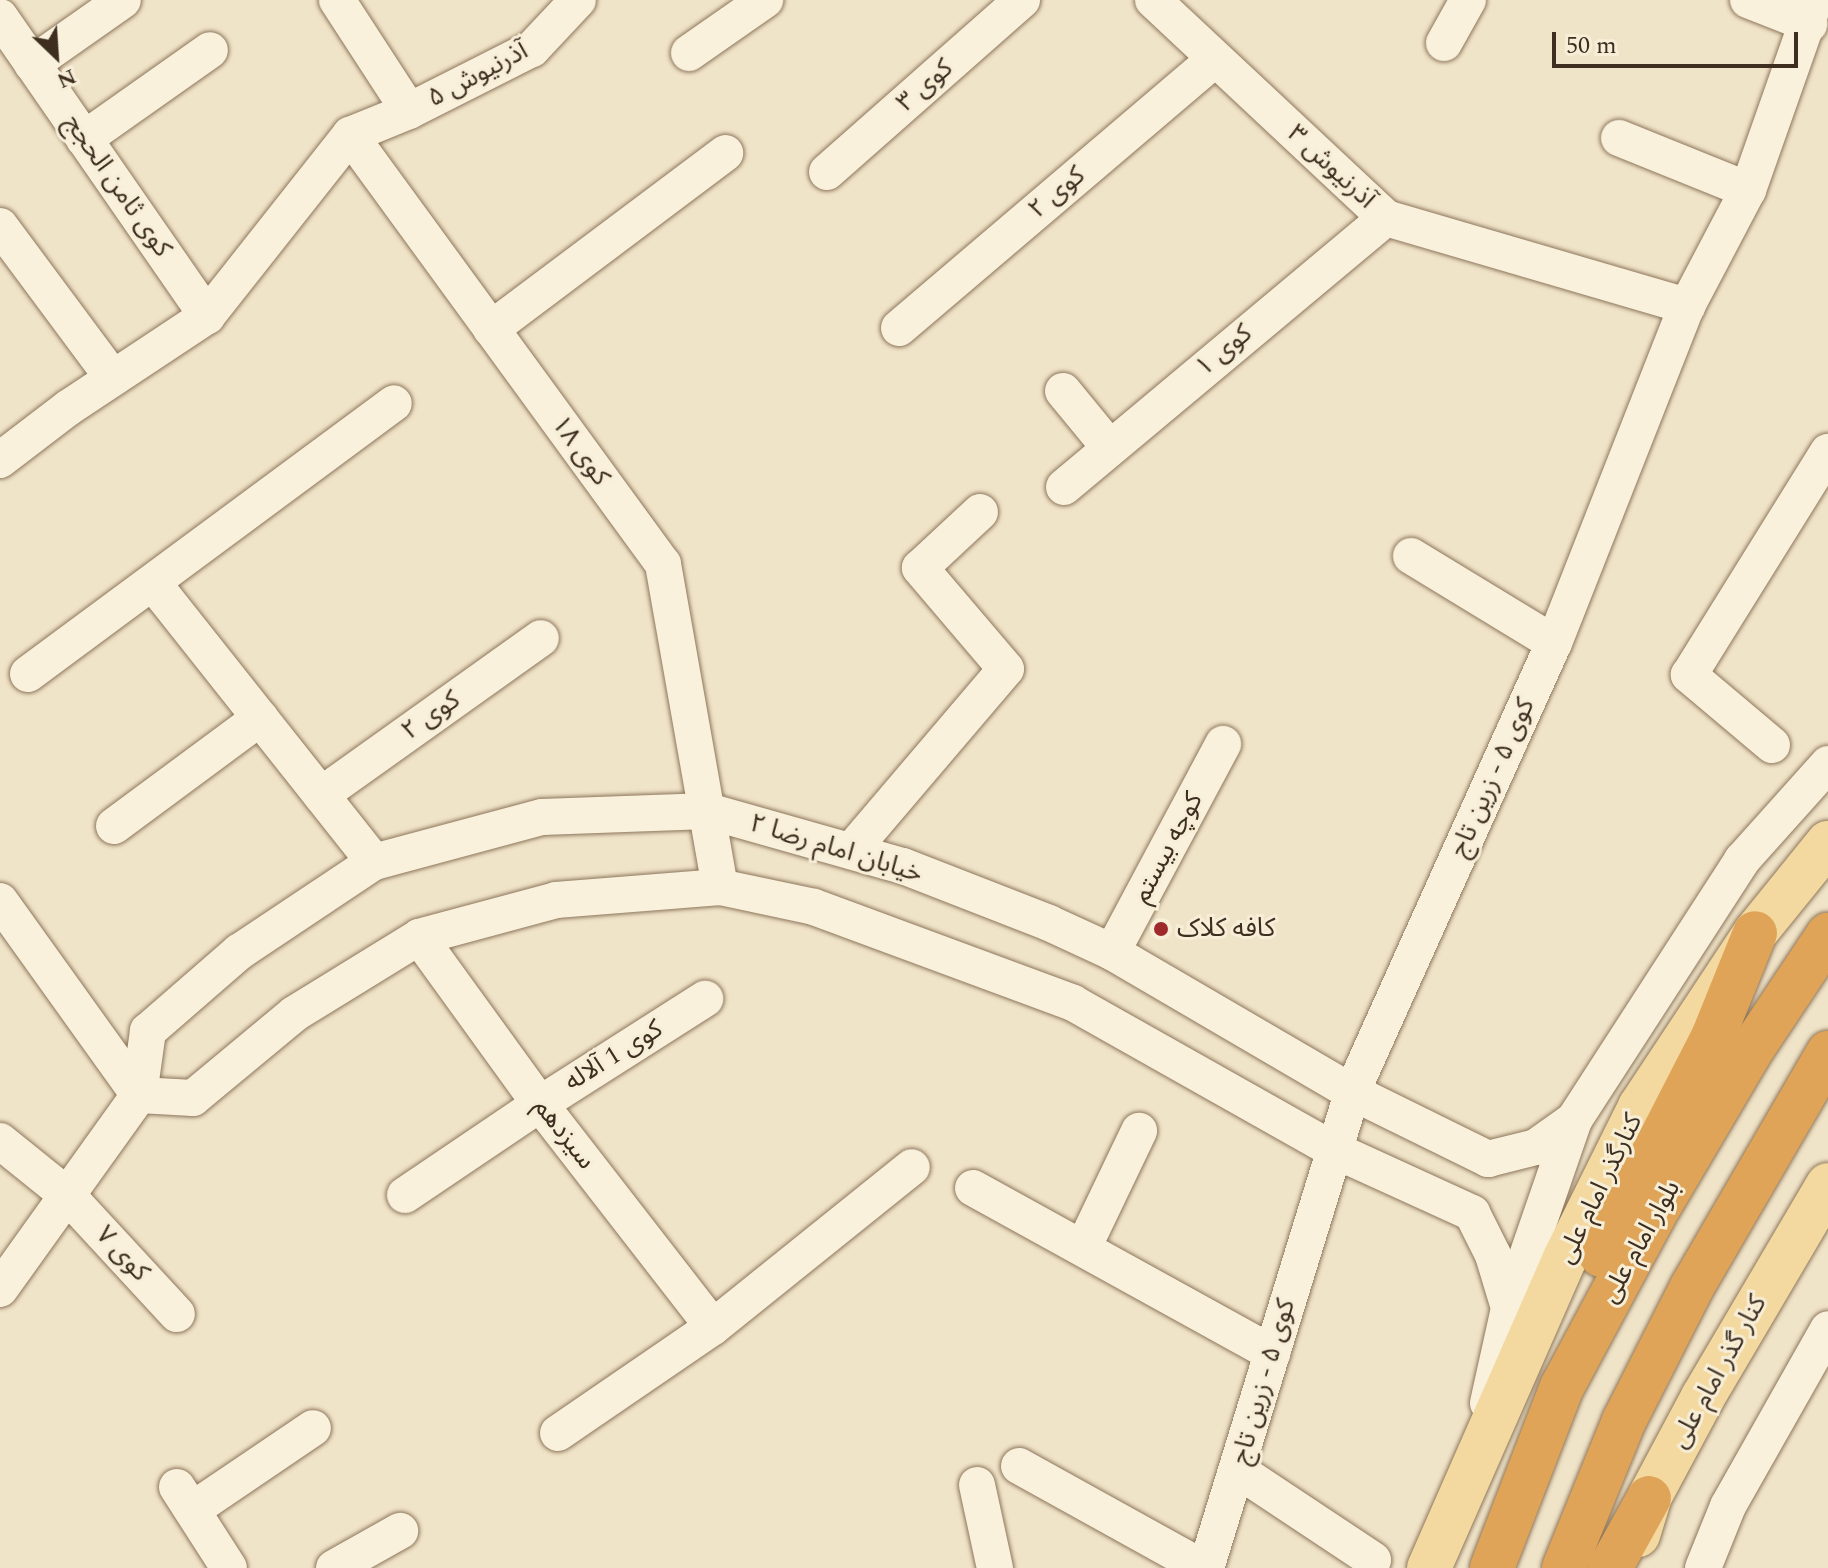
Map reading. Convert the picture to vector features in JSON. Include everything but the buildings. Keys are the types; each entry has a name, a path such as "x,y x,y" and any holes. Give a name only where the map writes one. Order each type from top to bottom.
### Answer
{"highway":[{"path":"1562,1387 1605,1242 1713,1037 1755,933"},
{"name":"بلوار امام علی","path":"1492,1568 1562,1387 1653,1217 1733,1080 1828,935"},
{"path":"1564,1568 1624,1421 1692,1287 1828,1053"},
{"path":"1610,1568 1649,1498"}],"main road":[{"name":"کنارگذر امام علی","path":"1429,1568 1565,1258 1640,1107 1755,933 1828,843"},
{"name":"کنار گذر امام علی","path":"1628,1568 1649,1498 1703,1397 1828,1185"}],"street":[{"path":"32,64 123,0"},
{"path":"337,0 409,111"},
{"name":"آذرنیوش ۵","path":"350,135 409,111 532,49 578,0"},
{"path":"689,53 765,0"},
{"name":"کوی ۳","path":"827,172 1022,0"},
{"name":"آذرنیوش ۳","path":"1153,0 1386,218 1687,306"},
{"path":"1444,43 1468,0"},
{"path":"1748,0 1812,12"},
{"name":"کوی ۵ - زرین تاج","path":"1204,1568 1239,1471 1352,1092 1554,643 1687,306 1748,190 1812,12"},
{"name":"کوی ثامن الحجج","path":"0,17 207,316"},
{"path":"84,139 210,50"},
{"name":"کوی ۲","path":"899,328 1215,59"},
{"path":"0,460 113,378 207,316 350,135"},
{"name":"کوی ۱۸","path":"350,135 663,564 720,887"},
{"path":"1619,138 1748,190"},
{"path":"491,329 725,153"},
{"name":"کوی ۱","path":"1064,487 1386,218"},
{"path":"0,226 113,378"},
{"path":"1063,391 1109,447"},
{"path":"28,674 394,403"},
{"path":"1772,745 1689,675 1828,452"},
{"path":"851,851 1006,669 920,568 980,512"},
{"path":"1411,556 1554,643"},
{"path":"153,583 374,862"},
{"name":"کوی ۲","path":"321,795 541,638"},
{"path":"114,826 260,718"},
{"name":"کوچه بیستم","path":"1112,952 1223,744"},
{"path":"1475,1461 1509,1308 1574,1120 1742,860 1828,764"},
{"name":"خیابان امام رضا ۲","path":"0,1289 139,1095 148,1031 239,952 374,862 542,817 708,811 903,866 1049,923 1112,952 1352,1092 1488,1159 1536,1147 1574,1120"},
{"path":"0,901 139,1095 193,1098 294,1014 419,937 556,900 720,887 814,907 1073,1003 1334,1150 1472,1213 1493,1255 1509,1308"},
{"name":"سیزدهم","path":"419,937 540,1104 713,1327"},
{"name":"کوی 1 آلاله","path":"405,1195 705,999"},
{"path":"1083,1248 1139,1131"},
{"name":"کوی ۷","path":"0,1141 67,1195 177,1314"},
{"path":"558,1433 713,1327 912,1167"},
{"path":"973,1188 1272,1353"},
{"path":"1703,1568 1728,1506 1828,1329"},
{"path":"229,1568 185,1498 313,1428"},
{"path":"1019,1466 1204,1568"},
{"path":"1239,1471 1373,1560"},
{"path":"977,1485 995,1568"},
{"path":"334,1568 400,1531"}],"place":[{"name":"کافه کلاک","path":"1161,929"}]}
